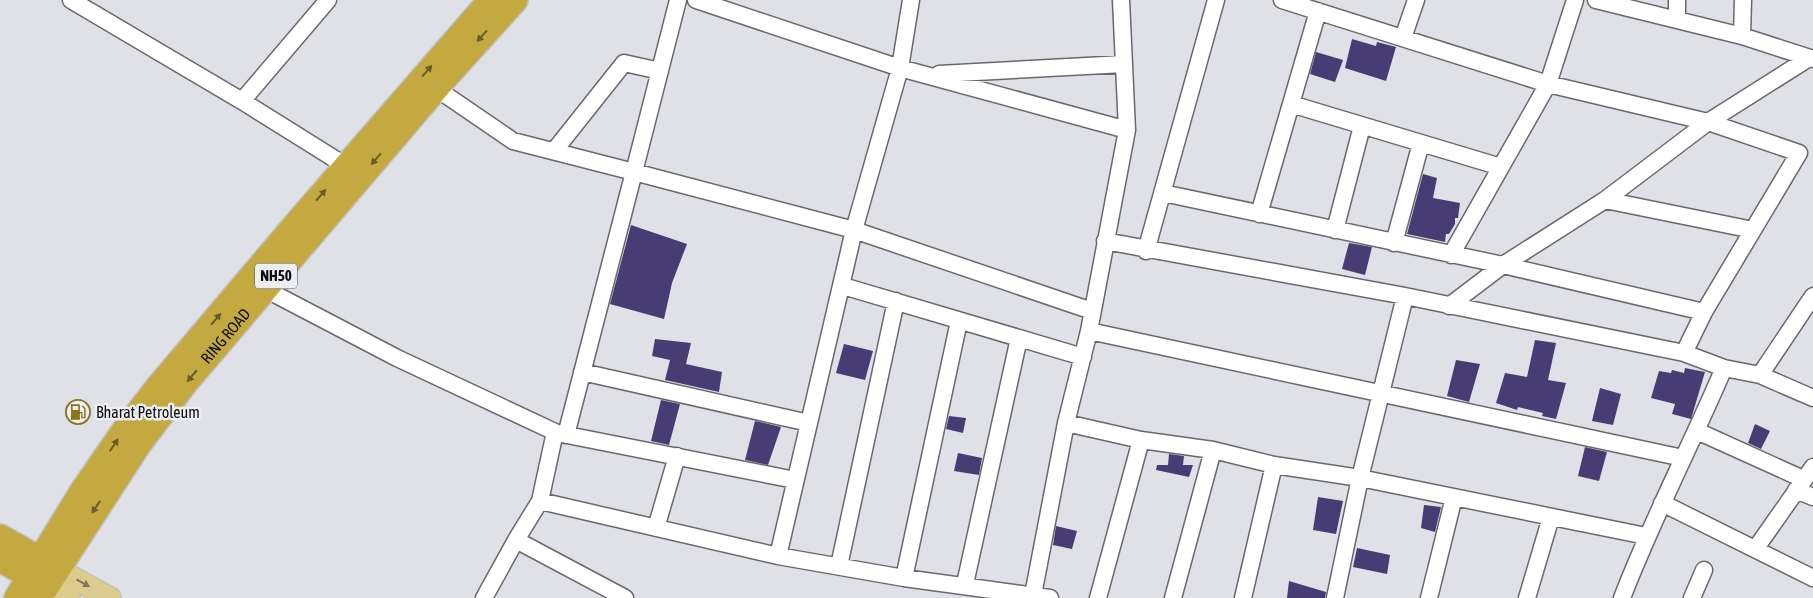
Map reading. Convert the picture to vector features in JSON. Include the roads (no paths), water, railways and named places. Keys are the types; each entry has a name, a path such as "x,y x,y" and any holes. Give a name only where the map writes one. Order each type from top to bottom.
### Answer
{"highway":[{"name":"RING ROAD","path":"42,577 122,434 159,386 346,166 491,0"},
{"name":"RING ROAD","path":"17,598 42,577 185,383 515,0"},
{"path":"0,537 42,577"},
{"path":"0,559 42,577"}],"main road":[{"path":"42,577 69,598"},
{"path":"42,577 110,598"}],"street":[{"path":"71,0 242,101 346,166"},
{"path":"242,101 328,0"},
{"path":"484,598 540,501 582,372 678,0"},
{"path":"696,0 900,68 1128,130"},
{"path":"778,556 843,286 854,230 900,68 911,0"},
{"path":"1033,595 1066,423 1089,331 1128,130 1121,0"},
{"path":"1146,251 1216,0"},
{"path":"1282,0 1548,84 1708,122 1806,156 1753,230 1704,312 1684,353"},
{"path":"1403,38 1416,0"},
{"path":"1451,255 1548,84 1574,0"},
{"path":"1596,0 1742,36 1811,58"},
{"path":"1677,0 1678,20"},
{"path":"1742,36 1743,0"},
{"path":"1259,214 1318,11"},
{"path":"1448,306 1503,266 1605,200 1708,122 1811,58"},
{"path":"554,151 624,63 660,71"},
{"path":"926,75 1124,64"},
{"path":"437,89 513,141 854,230 1092,310"},
{"path":"1291,104 1501,167"},
{"path":"1334,230 1362,126"},
{"path":"1394,243 1422,143"},
{"path":"1162,193 1503,266 1704,312"},
{"path":"1605,200 1753,230"},
{"path":"1105,241 1146,251 1405,296 1684,353 1724,368 1760,375 1813,398"},
{"path":"843,286 1083,357"},
{"path":"265,289 397,358 561,433 795,480"},
{"path":"1335,598 1360,478 1405,296"},
{"path":"1760,375 1813,296"},
{"path":"839,566 896,301"},
{"path":"904,578 959,321"},
{"path":"1089,331 1683,458"},
{"path":"965,584 1019,338"},
{"path":"1622,598 1646,536 1697,430 1724,368"},
{"path":"582,372 809,423"},
{"path":"1066,423 1141,440 1213,450 1274,465 1360,478 1646,536"},
{"path":"1697,430 1804,479 1813,497"},
{"path":"1098,598 1141,440"},
{"path":"1173,598 1213,450"},
{"path":"656,528 677,456"},
{"path":"1243,598 1274,465"},
{"path":"1756,548 1804,479"},
{"path":"1429,598 1454,497"},
{"path":"540,501 778,556 904,578 965,584 1050,598"},
{"path":"1662,503 1756,548 1813,578"},
{"path":"1527,598 1551,517"},
{"path":"516,540 625,598"},
{"path":"1692,598 1704,570"}],"place":[{"name":"Bharat Petroleum","path":"78,412"}]}
